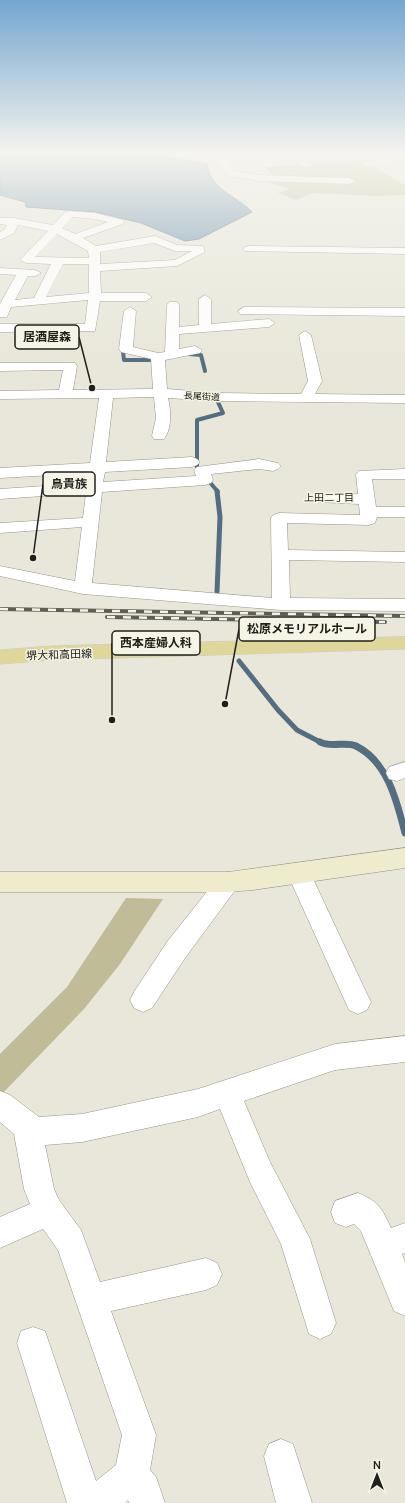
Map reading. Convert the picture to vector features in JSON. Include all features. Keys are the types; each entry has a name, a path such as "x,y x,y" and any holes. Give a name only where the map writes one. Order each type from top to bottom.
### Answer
{"main road":[{"name":"堺大和高田線","path":"0,657 52,653 405,643"}],"street":[{"path":"0,237 10,231 13,223"},
{"path":"0,328 91,328 95,297 94,260 77,237 43,225 30,223"},
{"path":"60,223 26,260 94,260 177,263 199,252 199,248 175,248 155,239 94,260"},
{"path":"77,237 116,223"},
{"path":"250,249 405,251"},
{"path":"38,301 59,260"},
{"path":"0,270 30,272 14,291 6,304 0,324"},
{"path":"0,291 14,291"},
{"path":"6,304 95,297 146,297"},
{"path":"205,299 205,328"},
{"path":"172,355 173,305"},
{"path":"130,311 126,349 158,357 195,350"},
{"path":"244,311 405,312"},
{"path":"172,331 270,323"},
{"path":"305,335 315,381 306,397"},
{"path":"158,357 163,418 159,436"},
{"path":"0,367 70,366 65,395"},
{"name":"長尾街道","path":"0,396 160,393 216,397 405,399"},
{"path":"83,588 96,468 106,394"},
{"path":"0,473 192,462"},
{"path":"0,494 205,480 202,470 259,464 273,466"},
{"path":"281,604 279,518 369,520 364,474 405,474"},
{"path":"325,499 405,512"},
{"path":"0,528 90,522"},
{"path":"279,555 405,556"},
{"path":"0,572 83,588 281,604 405,605"},
{"path":"0,882 228,882 252,880 405,858"},
{"path":"298,873 358,1002"},
{"path":"143,1000 176,950 228,882"},
{"path":"0,1105 27,1126 38,1130 82,1128 198,1103 335,1058 405,1049"},
{"path":"227,1093 260,1172 283,1213 295,1239 320,1323"},
{"path":"27,1126 39,1189 48,1211 70,1241 139,1435 139,1489 96,1503"},
{"path":"346,1212 358,1208 394,1242 405,1300"},
{"path":"0,1233 48,1211"},
{"path":"90,1300 206,1274"},
{"path":"33,1343 85,1503"},
{"path":"281,1456 294,1503"}],"shaded area":[{"path":"126,898 163,899 120,964 84,1009 0,1096 0,1054 67,987"}],"water":[{"path":"141,223 230,223 199,239 185,241"}],"waterway":[{"path":"123,352 124,360 152,360"},
{"path":"189,354 201,355 205,371"},
{"path":"217,400 223,413 197,420 197,467 218,492"},
{"path":"217,491 220,517 217,592"},
{"path":"239,661 278,710 297,730 322,743"},
{"path":"322,743 348,744 356,746 367,753 376,762 390,784 405,833"}],"railway":[{"path":"0,609 405,616"},
{"path":"107,617 385,622"}],"place":[{"name":"居酒屋森","path":"92,388"},
{"name":"鳥貴族","path":"33,558"},
{"name":"松原メモリアルホール","path":"225,704"},
{"name":"西本産婦人科","path":"112,720"}],"district":[{"name":"上田二丁目","path":"329,497"}]}
